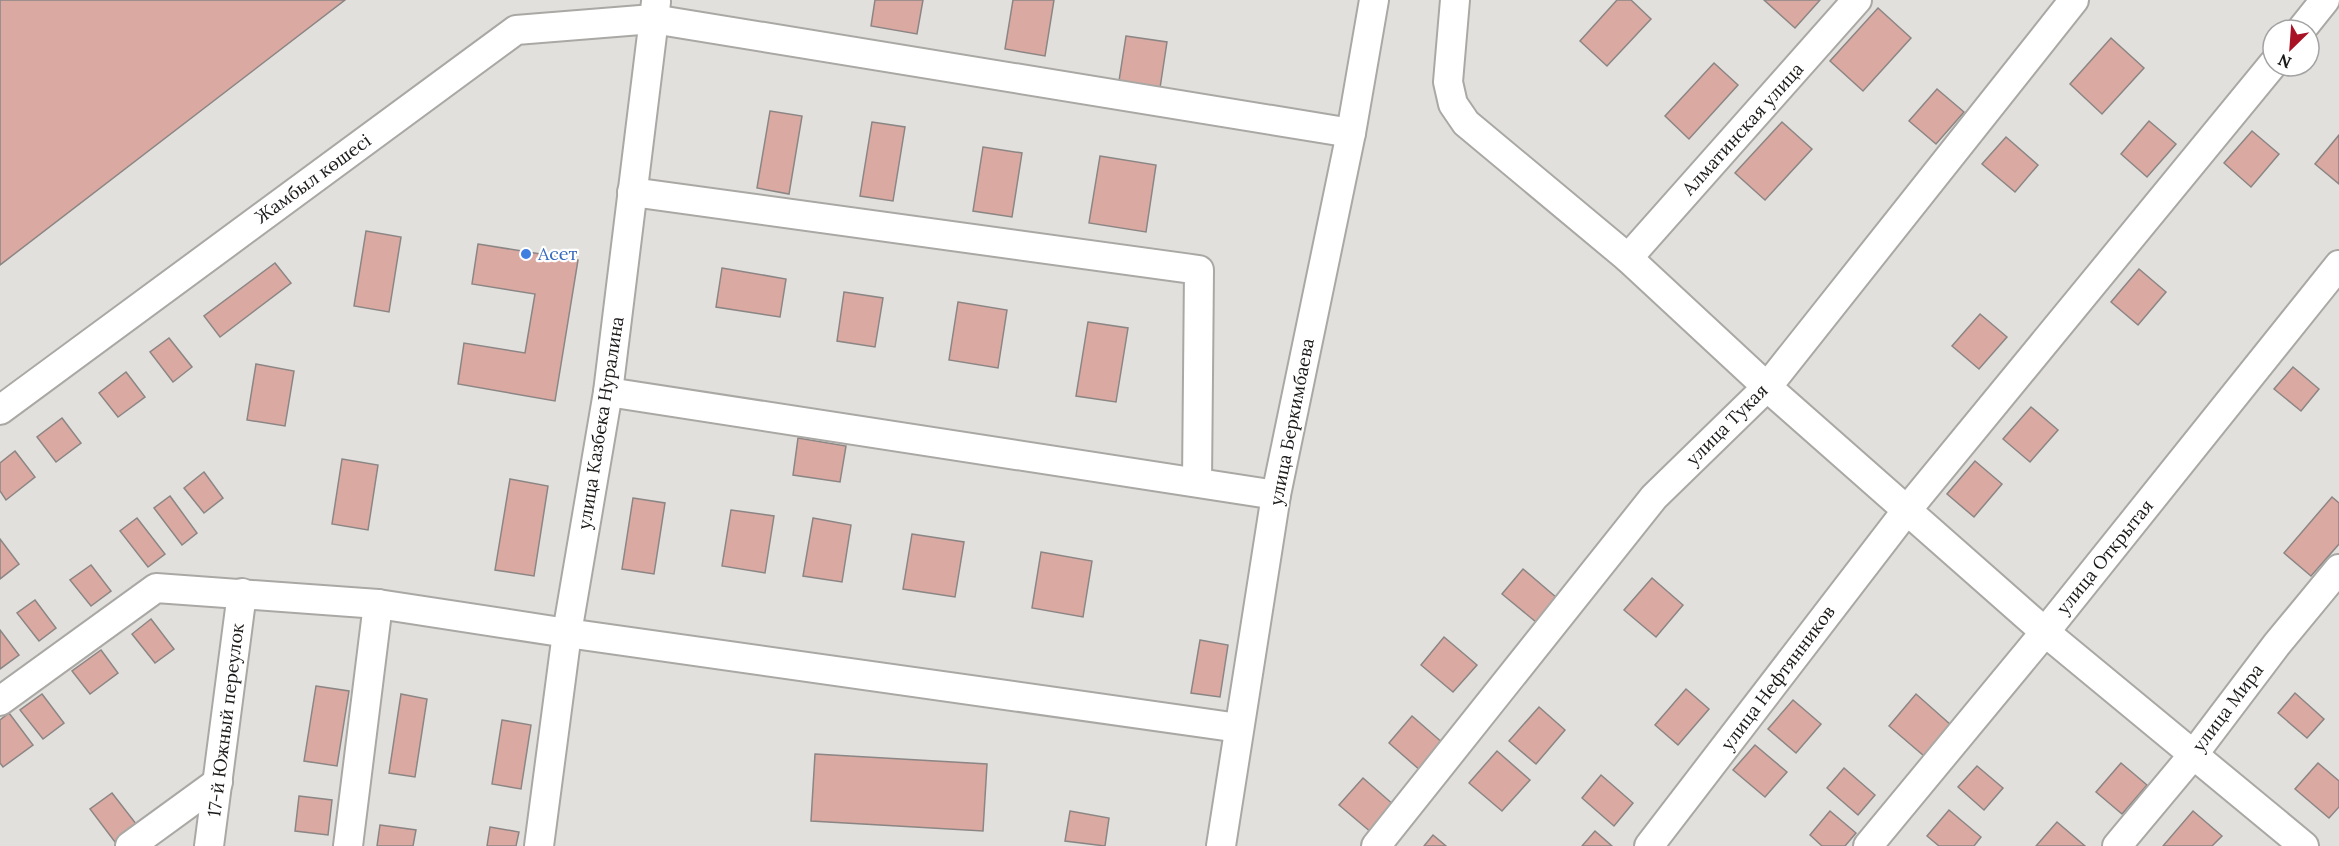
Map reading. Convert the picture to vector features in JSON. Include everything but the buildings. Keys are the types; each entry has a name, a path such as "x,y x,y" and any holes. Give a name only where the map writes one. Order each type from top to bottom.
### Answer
{"street":[{"name":"улица Беркимбаева","path":"1221,846 1276,495 1351,133 1374,0"},
{"path":"1455,0 1448,82 1453,104 1466,123 1628,258 1767,387 2045,632 2304,846"},
{"name":"Алматинская улица","path":"1628,258 1857,0"},
{"name":"улица Тукая","path":"1376,846 1654,497 1767,387 2074,0"},
{"path":"2311,18 2326,0 2339,4"},
{"name":"Жамбыл көшесі","path":"0,410 516,30 655,10 1351,133"},
{"name":"улица Казбека Нуралина","path":"538,846 567,633 608,392 655,10"},
{"name":"улица Нефтянников","path":"1649,846 1907,510 2262,78"},
{"path":"632,192 1199,270 1197,482"},
{"name":"улица Открытая","path":"1868,846 2045,632 2339,265"},
{"path":"608,392 1276,495"},
{"name":"улица Мира","path":"2117,846 2193,755 2277,644 2339,569"},
{"path":"0,701 156,588 378,604 1239,728"},
{"name":"17-й Южный переулок","path":"209,846 242,593"},
{"path":"348,846 378,604"},
{"path":"130,846 218,782"}],"place":[{"name":"Асет","path":"526,254"}]}
